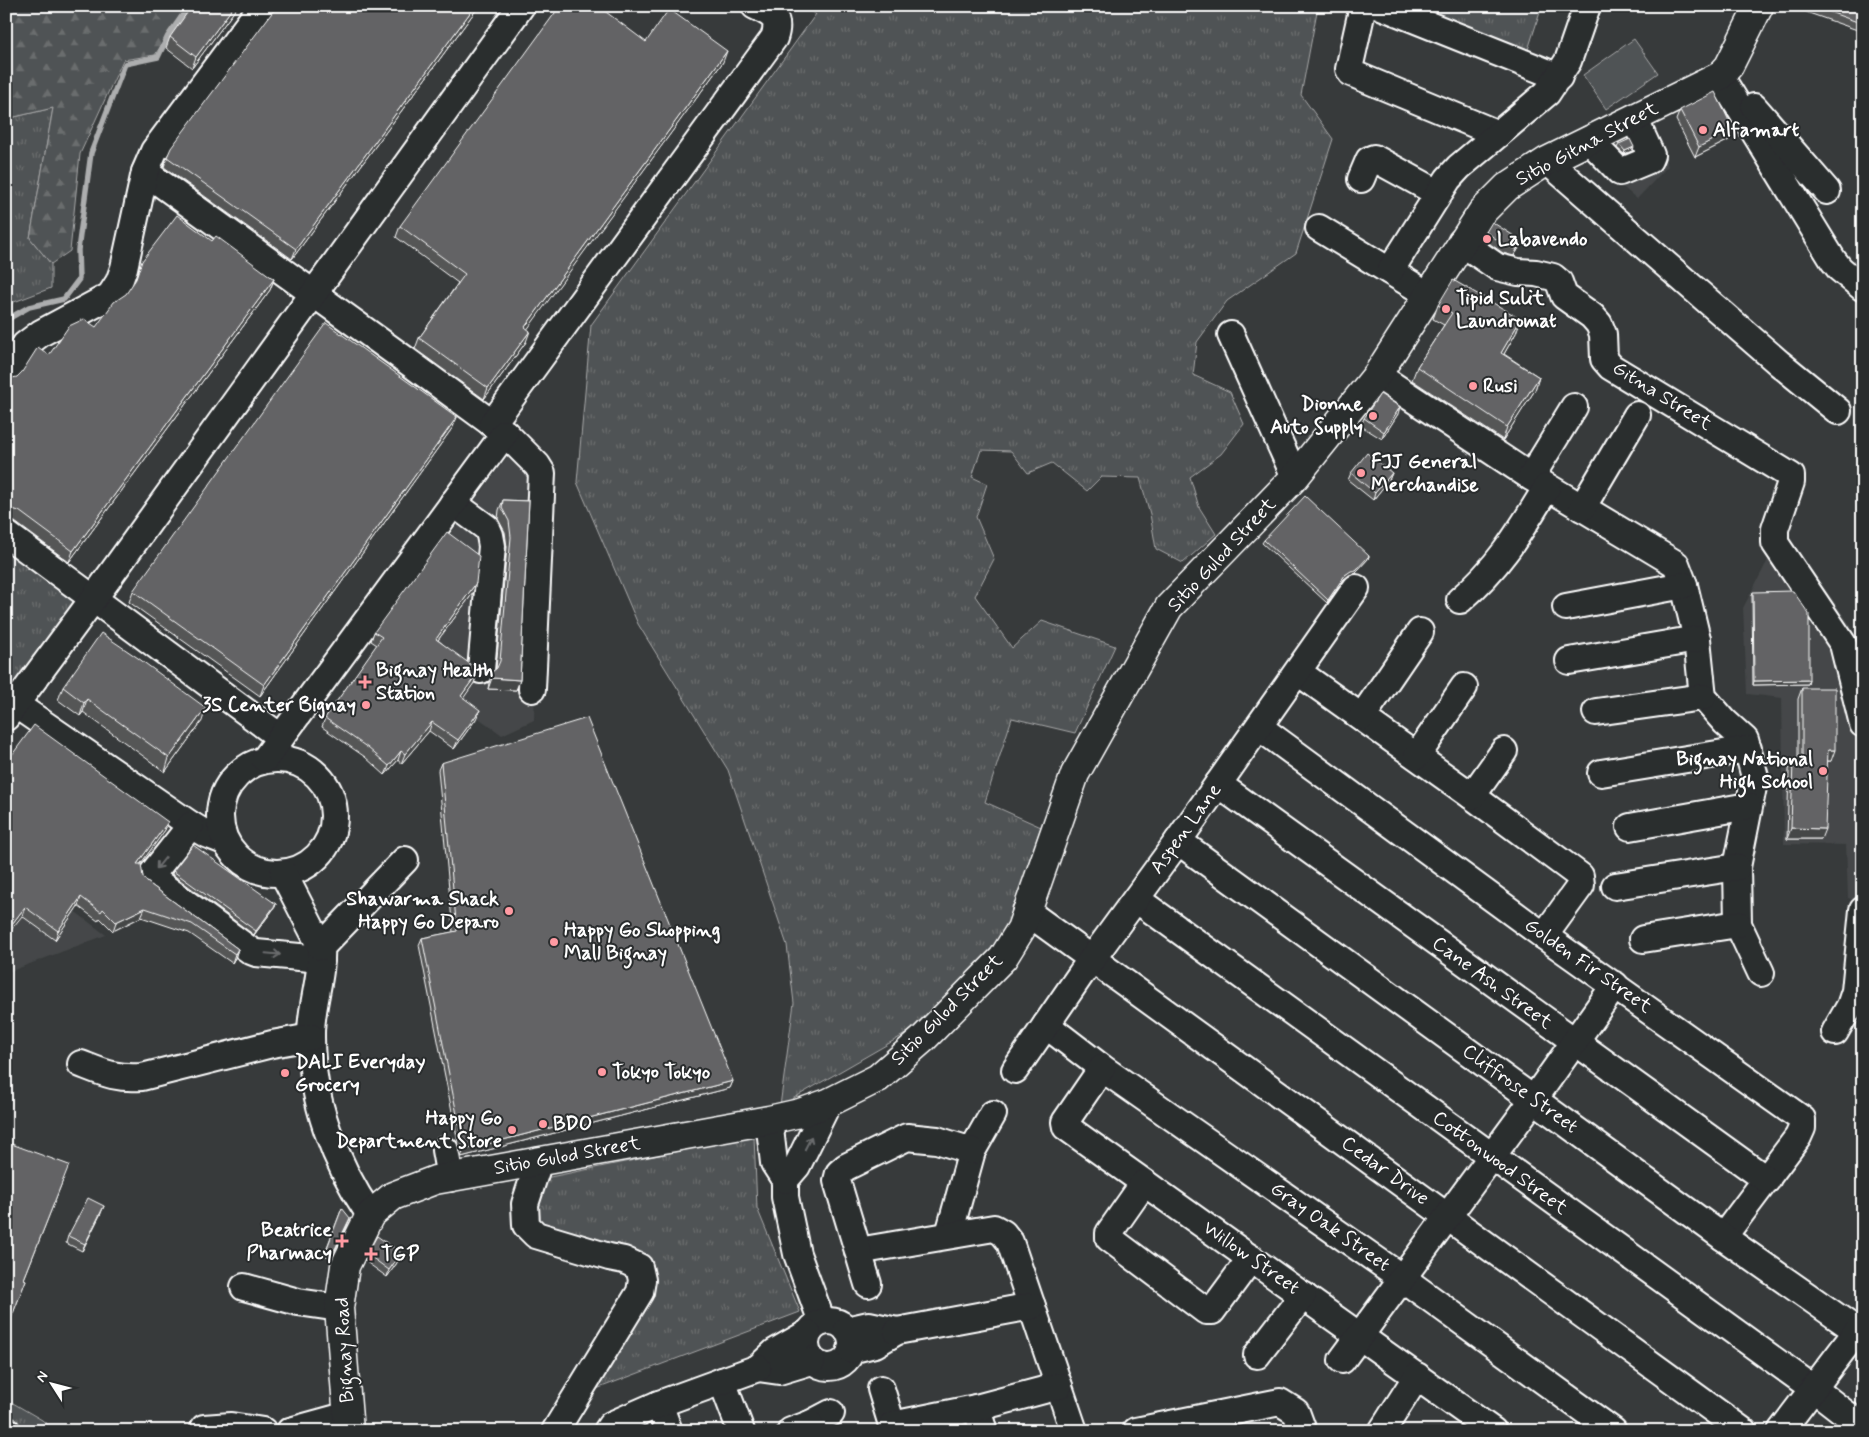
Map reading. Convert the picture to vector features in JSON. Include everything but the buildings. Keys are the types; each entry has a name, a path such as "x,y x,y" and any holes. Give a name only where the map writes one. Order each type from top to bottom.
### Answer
{"main road":[{"path":"1724,71 1759,6"},
{"name":"Sitio Gitna Street","path":"1378,375 1461,242 1482,212 1507,187 1547,160 1634,118 1724,71"},
{"name":"Sitio Gulod Street","path":"370,1215 392,1196 435,1180 800,1113 828,1103 878,1078 923,1039 1003,958 1021,929 1075,774 1169,607 1295,477 1378,375"},
{"name":"Bignay Road","path":"348,1423 339,1308 345,1266 370,1215"}],"street":[{"path":"6,374 25,345 40,333 110,296 120,282 145,172 154,151 262,6"},
{"path":"224,841 206,834 9,707 94,598 522,6"},
{"path":"264,759 453,503 499,428 774,38 778,24 775,18 755,6"},
{"path":"1363,6 1349,69 1351,73 1498,134"},
{"path":"1381,6 1559,77"},
{"path":"1390,271 1438,193 1459,167 1547,93 1559,77 1573,48 1587,6"},
{"path":"1724,71 1826,191"},
{"path":"1724,71 1833,260 1840,269 1863,288"},
{"path":"1589,140 1620,172 1649,160 1651,155 1634,118"},
{"path":"1361,179 1370,160 1374,158 1438,193"},
{"path":"1547,160 1779,363 1838,411"},
{"path":"145,172 499,428 537,465 542,473 532,689"},
{"path":"1319,228 1414,286"},
{"name":"Gitna Street","path":"1461,242 1497,267 1553,277 1559,282 1564,296 1592,316 1599,324 1602,334 1604,359 1611,367 1791,476 1791,482 1775,529 1775,543 1844,644 1863,724"},
{"path":"1231,335 1295,477"},
{"path":"1378,375 1539,482 1676,564 1684,584 1697,640 1703,697 1725,722 1745,740 1755,777 1737,867 1738,924 1761,973"},
{"path":"1460,600 1486,577 1521,531 1539,482 1574,407"},
{"path":"1582,508 1637,415"},
{"path":"453,503 487,528 492,546 481,670"},
{"path":"6,534 280,737"},
{"path":"1566,607 1684,584"},
{"name":"Aspen Lane","path":"1015,1070 1092,958 1178,841 1356,588"},
{"path":"1362,717 1420,632"},
{"path":"1569,661 1697,640"},
{"path":"1298,672 1417,756 1580,876 1581,885 1544,936"},
{"path":"1417,756 1464,687"},
{"path":"1596,712 1703,697"},
{"name":"Golden Fir Street","path":"1259,727 1544,936 1802,1119 1802,1128 1798,1137 1723,1236"},
{"path":"1601,773 1748,749"},
{"path":"1472,796 1504,751"},
{"path":"276,758 294,761 311,769 324,782 332,798 335,816 332,834 324,850 310,864 291,873 271,874 252,869 236,857 224,841 219,821 221,801 232,782 242,770 264,759 276,758"},
{"name":"Cane Ash Street","path":"1218,784 1767,1180"},
{"path":"1630,827 1748,806"},
{"path":"192,825 153,872 153,879 251,951 256,953 321,953"},
{"name":"Cliffrose Street","path":"1178,841 1860,1333"},
{"path":"370,1215 353,1190 332,1144 316,1093 311,1037 314,997 321,953 406,860"},
{"path":"1615,886 1737,867"},
{"path":"283,873 321,953"},
{"name":"Cottonwood Street","path":"1136,899 1814,1389 1863,1427"},
{"path":"1835,1032 1850,1006 1854,991 1863,910"},
{"name":"Cedar Drive","path":"1026,911 1743,1431"},
{"path":"1643,938 1738,924"},
{"path":"1342,1360 1534,1099 1615,985"},
{"name":"Gray Oak Street","path":"1046,1025 1102,1068 1402,1278 1613,1431"},
{"path":"81,1064 114,1077 142,1077 272,1044 311,1037"},
{"name":"Willow Street","path":"1102,1068 1065,1122 1066,1127 1493,1431"},
{"path":"785,1180 797,1166 828,1103"},
{"path":"948,1234 972,1151 993,1114"},
{"path":"607,1431 611,1426 659,1404 758,1368 774,1352 815,1327 827,1321 839,1323 849,1340 844,1362 831,1367 818,1365 812,1361 806,1347 815,1327 785,1197 785,1180 774,1163 769,1120"},
{"path":"868,1284 837,1181 839,1173 846,1167 907,1138 937,1140 972,1151"},
{"path":"445,1150 450,1178"},
{"path":"539,1160 525,1204 526,1225 536,1235 624,1260 639,1267 642,1280 640,1292 555,1431"},
{"path":"1144,1183 1109,1233 1109,1238 1206,1311 1212,1312 1251,1258"},
{"path":"858,1251 948,1234 994,1228 1003,1233 1010,1242 1074,1431"},
{"path":"244,1286 298,1302 339,1308"},
{"path":"1257,1356 1303,1295"},
{"path":"849,1340 875,1344 897,1331 1032,1306"},
{"path":"1780,1431 1860,1333"},
{"path":"758,1368 778,1372 812,1361"},
{"path":"1382,1431 1417,1376"},
{"path":"722,1380 741,1431"},
{"path":"881,1389 893,1428 980,1419 1059,1386"},
{"path":"1136,1431 1280,1402 1296,1412 1303,1431"},
{"path":"659,1404 669,1431"},
{"path":"290,1431 348,1423"},
{"path":"204,1428 238,1427 263,1431"}],"shaded area":[{"path":"1648,124 1668,166 1637,199 1586,156"},
{"path":"509,454 542,477 534,720 502,735 372,641"},
{"name":"Bignay National High School","path":"1792,542 1851,626 1863,669 1863,903 1848,898 1846,845 1784,844 1782,698 1747,694 1743,608 1771,554"},
{"path":"6,859 106,935 6,973"}],"green space":[{"path":"6,6 186,6 155,55 123,60 80,154 70,251 51,264 30,238 53,108 6,119"},
{"path":"798,6 1318,6 1301,95 1333,139 1296,253 1227,301 1197,342 1193,375 1230,392 1244,424 1221,454 1190,477 1199,507 1216,534 1183,563 1156,549 1150,514 1140,478 1101,477 1087,491 1052,463 1028,473 1011,451 981,450 972,477 987,484 976,517 994,559 975,596 1012,648 1042,621 1115,646 1075,733 1012,718 985,802 1041,827 998,952 914,1029 780,1106 794,1003 787,945 728,770 638,624 577,482 591,325 816,14"},
{"path":"1399,6 1542,6 1526,56"},
{"path":"1634,39 1658,73 1606,109 1583,75"},
{"path":"53,108 30,238 51,264 51,288 14,302 6,308 6,119"},
{"path":"6,543 83,599 18,685 6,676"},
{"path":"754,1136 757,1208 800,1312 591,1391 646,1263 535,1224 540,1179"},
{"path":"6,1399 42,1420 55,1431 6,1431"}],"waterway":[{"path":"6,320 29,307 64,299 79,279 78,250 91,153 125,64 158,57 168,36 189,6"}],"place":[{"name":"Alfamart","path":"1703,130"},
{"name":"Labavendo","path":"1487,239"},
{"name":"Tipid Sulit Laundromat","path":"1446,309"},
{"name":"Rusi","path":"1473,386"},
{"name":"Dionne Auto Supply","path":"1373,416"},
{"name":"FJJ General Merchandise","path":"1361,473"},
{"name":"Bignay Health Station","path":"365,682"},
{"name":"3S Center Bignay","path":"366,705"},
{"name":"Bignay National High School","path":"1823,771"},
{"name":"Shawarma Shack Happy Go Deparo","path":"509,911"},
{"name":"Happy Go Shopping Mall Bignay","path":"554,942"},
{"name":"Tokyo Tokyo","path":"602,1072"},
{"name":"DALI Everyday Grocery","path":"285,1073"},
{"name":"BDO","path":"543,1124"},
{"name":"Happy Go Department Store","path":"512,1130"},
{"name":"Beatrice Pharmacy","path":"342,1241"},
{"name":"TGP","path":"371,1254"}]}
